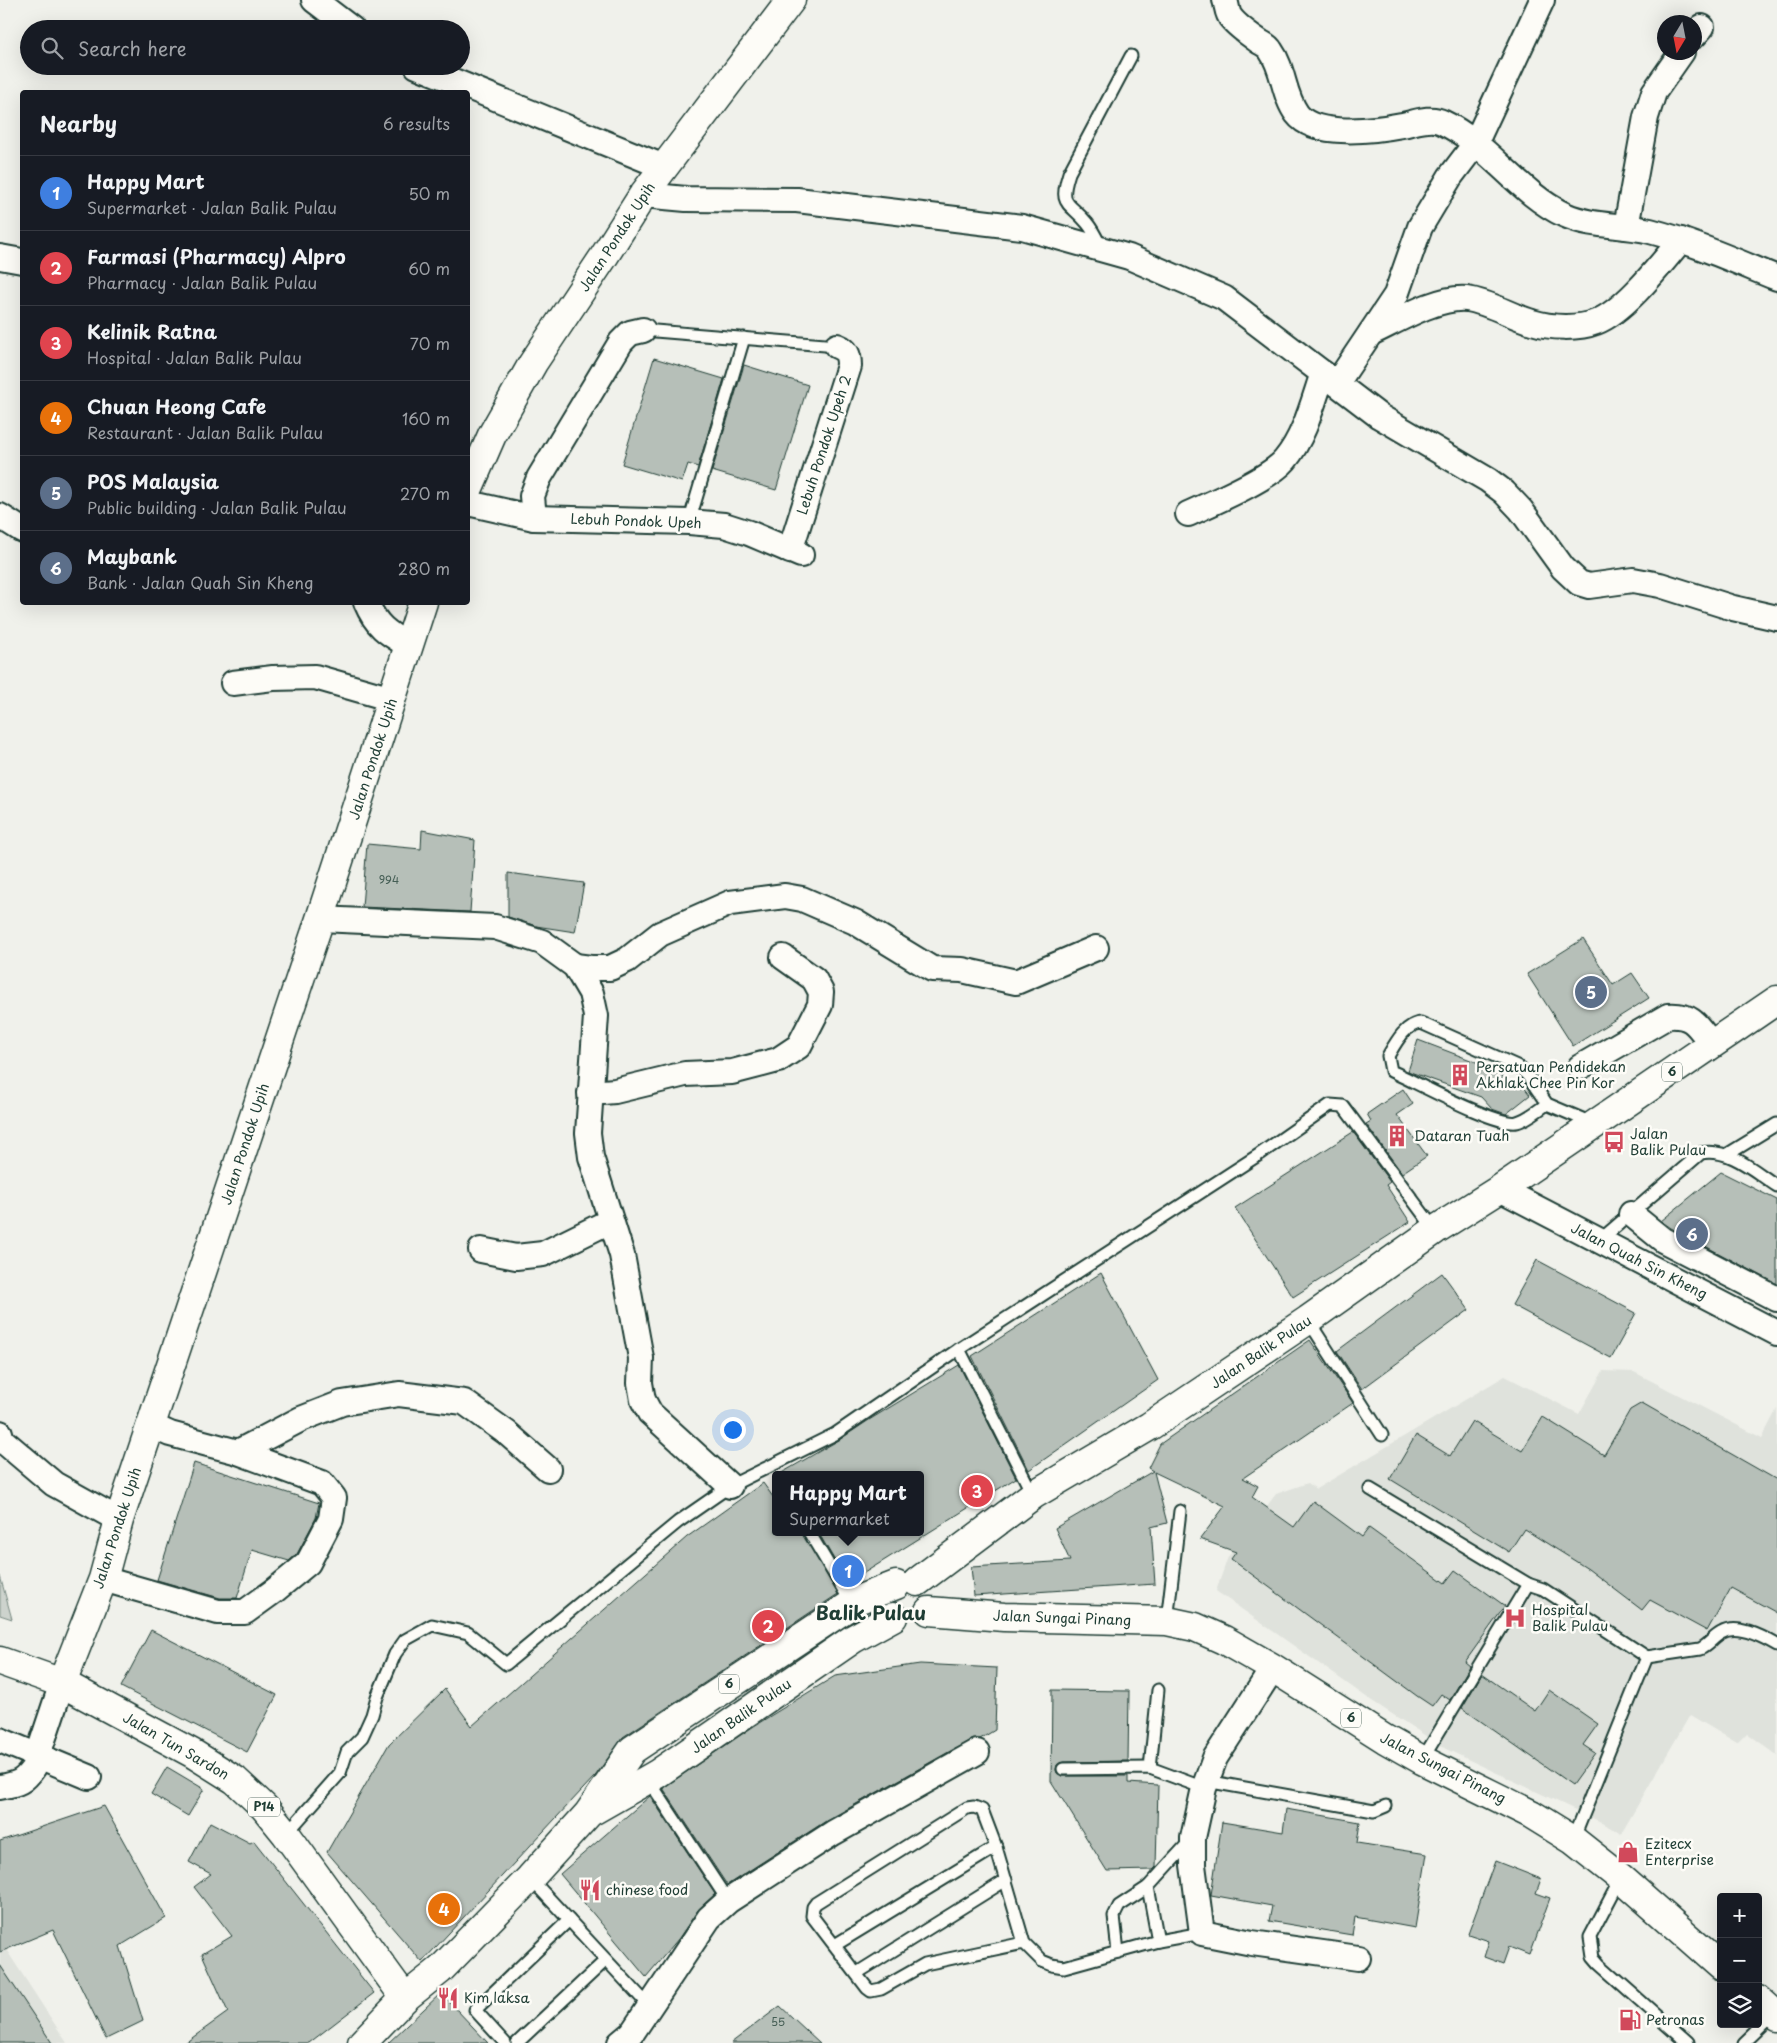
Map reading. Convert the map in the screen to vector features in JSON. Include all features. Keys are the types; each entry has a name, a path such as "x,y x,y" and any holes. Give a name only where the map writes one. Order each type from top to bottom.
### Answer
{"main road":[{"name":"Jalan Pondok Upih","path":"470,485 492,435 533,363 643,194 792,0"},
{"name":"Jalan Pondok Upih","path":"62,1683 103,1579 119,1520 320,919 422,605"},
{"name":"Jalan Balik Pulau","path":"362,2043 405,1998 440,1970 530,1878 588,1814 632,1750 852,1604 907,1583 1033,1495 1150,1426 1308,1320 1435,1230 1500,1190 1777,1000"},
{"path":"907,1583 923,1585 931,1597 930,1611 926,1617 913,1624 899,1622 893,1617 887,1604 891,1590 907,1583"},
{"name":"Jalan Sungai Pinang","path":"930,1611 1004,1617 1167,1621 1194,1627 1224,1640 1273,1668 1385,1739 1422,1760 1532,1814 1573,1840 1621,1878 1717,1962"},
{"name":"Jalan Balik Pulau","path":"588,1814 648,1779 853,1639 893,1617"},
{"name":"Jalan Tun Sardon","path":"0,1661 62,1683 192,1752 235,1780 264,1807 286,1834 405,1998"}],"street":[{"path":"314,0 340,20"},
{"path":"1225,0 1229,17 1271,50 1278,63 1283,83 1292,105 1298,115 1312,124 1352,130 1386,128 1429,119 1440,120 1475,144 1537,197 1564,214 1584,222 1626,227 1681,240 1777,278"},
{"path":"1188,514 1267,474 1284,461 1300,436 1330,378 1370,334 1396,295 1420,226 1450,177 1475,144 1542,0"},
{"path":"1626,227 1646,117 1654,92 1676,60"},
{"path":"439,75 664,167"},
{"path":"643,194 686,199 797,200 1022,227 1129,257 1224,298 1379,416 1488,480 1504,492 1521,510 1563,568 1579,583 1589,586 1634,580 1660,585 1733,608 1777,618"},
{"path":"1370,334 1436,304 1467,299 1534,323 1577,326 1596,322 1611,313 1639,289 1681,240"},
{"path":"0,257 20,261"},
{"path":"534,518 532,496 540,478 621,342 630,333 643,330"},
{"name":"Lebuh Pondok Upeh 2","path":"795,553 849,366 849,357 845,349 837,346"},
{"name":"Lebuh Pondok Upeh","path":"470,503 534,518 689,522 724,525 749,532 795,553"},
{"path":"0,516 20,529"},
{"path":"367,605 375,621 389,635 408,645"},
{"path":"233,683 273,678 315,677 392,699"},
{"path":"575,966 610,968 627,960 660,934 730,903 785,896 802,899 855,922 932,969 962,970 1016,982 1096,948"},
{"path":"320,919 495,927 542,942 575,966 590,993 596,1016 588,1133 591,1157 622,1255 641,1358 640,1383 643,1400 650,1413 730,1486"},
{"path":"590,1093 615,1091 685,1074 732,1072 778,1060 799,1046 820,1005 821,992 814,979 783,957"},
{"path":"1580,1067 1668,1016 1684,1016 1690,1019 1712,1046"},
{"name":"Jalan Quah Sin Kheng","path":"1500,1190 1777,1333"},
{"path":"1631,1214 1663,1240 1777,1299"},
{"path":"481,1250 516,1257 543,1254 610,1221"},
{"path":"238,1452 300,1419 342,1403 399,1394 464,1402 507,1433 548,1469"},
{"path":"103,1579 218,1612 245,1612 308,1563 331,1519 334,1498 322,1483 238,1452 170,1434 150,1426"},
{"path":"0,1433 2,1440 54,1484 119,1520"},
{"path":"1273,1668 1215,1758 1205,1785 1193,1838 1193,1865 1202,1933 1358,1958"},
{"path":"0,1787 14,1785 26,1778 38,1756 62,1683"},
{"path":"0,1740 89,1777"},
{"path":"631,2040 649,2006 709,1918 728,1901 834,1833 977,1752"}],"lane":[{"path":"1102,248 1089,225 1066,203 1064,194 1065,184 1131,56"},
{"path":"643,330 837,346"},
{"path":"689,522 744,338"},
{"path":"1547,1104 1530,1116 1516,1122 1505,1122 1487,1116 1391,1071 1388,1056 1396,1042 1410,1026 1421,1023 1517,1066 1527,1075 1547,1104 1595,1124"},
{"path":"286,1834 340,1773 347,1752 362,1737 392,1661 405,1640 432,1625 468,1633 506,1664 678,1522 730,1486 773,1470 835,1434 959,1349 1260,1154 1330,1106 1343,1106 1435,1230"},
{"path":"1728,1154 1777,1124"},
{"path":"1599,1241 1700,1153 1728,1154 1777,1186"},
{"path":"1308,1320 1382,1436"},
{"path":"959,1349 1033,1495"},
{"path":"1370,1489 1528,1584 1543,1589 1647,1657 1700,1649 1706,1647 1719,1634 1725,1631 1746,1632 1760,1636 1777,1645"},
{"path":"1167,1621 1180,1511"},
{"path":"811,1536 852,1604"},
{"path":"1422,1760 1528,1584"},
{"path":"1573,1840 1647,1657"},
{"path":"1150,1768 1158,1690"},
{"path":"1063,1769 1150,1768 1205,1785 1374,1811 1386,1806"},
{"path":"648,1779 728,1901"},
{"path":"1024,1943 925,1964 876,1991 867,1988 812,1916 813,1907 816,1903 967,1808 974,1807 982,1810 996,1847 1024,1943 1042,1961 1064,1967 1158,1941 1202,1933"},
{"path":"1118,1952 1114,1916 1116,1910 1148,1886 1193,1838"},
{"path":"835,1945 996,1847"},
{"path":"530,1878 649,2006"},
{"path":"1621,1878 1590,1937 1593,1957 1688,2043"},
{"path":"857,1973 1006,1880"},
{"path":"1148,1886 1158,1941"},
{"path":"506,2043 475,2010 569,1920"},
{"path":"517,2043 606,1960"},
{"path":"1744,2043 1770,2010"}],"shaded area":[{"name":"Hospital Balik Pulau","path":"1603,1371 1634,1372 1762,1438 1777,1409 1777,1755 1747,1733 1737,1743 1690,1715 1621,1834 1601,1822 1446,1749 1372,1701 1216,1591 1228,1557 1276,1494 1308,1483 1316,1489 1505,1376 1579,1414"},
{"path":"0,1576 12,1619 0,1615"},
{"path":"0,1940 67,2043 0,2043"}],"building":[{"path":"654,358 724,379 698,467 688,464 682,482 622,464"},
{"path":"744,365 808,385 776,490 712,471"},
{"path":"422,830 475,840 470,912 362,907 367,844 421,849"},
{"path":"508,873 584,883 575,932 536,926 508,917"},
{"path":"1583,939 1613,985 1632,973 1649,998 1573,1046 1527,974"},
{"name":"Persatuan Pendidekan Akhlak Chee Pin Kor","path":"1418,1040 1497,1070 1511,1086 1518,1079 1530,1095 1506,1114 1492,1109 1481,1097 1408,1071"},
{"name":"Dataran Tuah","path":"1403,1089 1413,1104 1397,1115 1427,1156 1402,1173 1366,1124 1371,1121 1367,1114"},
{"path":"1353,1132 1390,1182 1386,1185 1410,1222 1293,1297 1235,1208"},
{"path":"1721,1172 1777,1200 1777,1284 1661,1221"},
{"path":"1537,1260 1636,1313 1611,1358 1512,1305"},
{"path":"1101,1273 1158,1380 1029,1470 972,1356"},
{"path":"1442,1273 1469,1310 1362,1389 1337,1351"},
{"path":"1310,1340 1353,1403 1243,1478 1258,1486 1252,1497 1294,1527 1313,1501 1362,1537 1369,1528 1445,1583 1455,1570 1505,1606 1465,1662 1470,1666 1450,1700 1441,1694 1432,1706 1231,1559 1236,1552 1200,1539 1225,1506 1154,1472 1167,1523 1151,1527 1155,1584 974,1596 971,1567 1070,1561 1055,1528 1153,1471 1148,1468 1160,1444"},
{"path":"959,1365 1016,1478 924,1536 924,1471 785,1471 839,1440"},
{"path":"1642,1403 1777,1480 1777,1613 1731,1588 1707,1631 1650,1600 1642,1610 1588,1569 1524,1529 1509,1552 1390,1479 1416,1435 1450,1456 1472,1421 1522,1451 1543,1417 1604,1455 1630,1410"},
{"path":"194,1463 319,1503 316,1518 297,1554 289,1561 252,1550 237,1598 220,1598 157,1580"},
{"path":"763,1483 772,1495 772,1536 804,1536 838,1594 623,1737 596,1775 422,1962 327,1852 389,1744 445,1689 472,1726 687,1537"},
{"path":"820,1536 923,1536 848,1583"},
{"path":"151,1630 277,1695 247,1752 121,1687"},
{"path":"920,1664 997,1668 995,1730 980,1739 970,1740 826,1821 727,1885 663,1788 754,1726 835,1676"},
{"path":"1482,1674 1535,1711 1549,1690 1598,1724 1583,1745 1595,1753 1572,1785 1462,1708"},
{"path":"1052,1690 1129,1691 1128,1761 1063,1762 1057,1765 1056,1770 1057,1773 1063,1776 1128,1776 1128,1783 1158,1785 1156,1867 1153,1870 1107,1871 1051,1781"},
{"path":"167,1767 204,1789 188,1816 151,1794"},
{"path":"650,1796 715,1894 698,1910 679,1938 646,1977 560,1874"},
{"path":"104,1806 166,1918 120,1946 143,2021 106,2039 53,1930 0,1952 0,1841"},
{"path":"1286,1809 1360,1822 1357,1843 1427,1854 1415,1928 1355,1917 1352,1935 1269,1921 1272,1906 1211,1895 1222,1822 1283,1832"},
{"path":"210,1822 250,1843 254,1841 374,1993 309,2043 185,2043 228,2012 202,1954 232,1936 194,1887 211,1874 189,1862"},
{"path":"1495,1861 1541,1879 1536,1893 1550,1898 1529,1955 1509,1947 1503,1964 1484,1957 1489,1941 1468,1934"},
{"path":"0,1965 52,2043 0,2043"},
{"path":"441,1993 488,2043 388,2043"},
{"path":"780,2006 820,2043 731,2043"}],"place":[{"name":"POS Malaysia","path":"1591,992"},
{"name":"Persatuan Pendidekan Akhlak Chee Pin Kor","path":"1460,1075"},
{"name":"Dataran Tuah","path":"1397,1136"},
{"name":"Jalan Balik Pulau","path":"1614,1142"},
{"name":"Maybank","path":"1692,1234"},
{"name":"Kelinik Ratna","path":"977,1491"},
{"name":"Happy Mart","path":"848,1571"},
{"name":"Hospital Balik Pulau","path":"1515,1618"},
{"name":"Farmasi (Pharmacy) Alpro","path":"768,1626"},
{"name":"Ezitecx Enterprise","path":"1628,1852"},
{"name":"chinese food","path":"590,1890"},
{"name":"Chuan Heong Cafe","path":"444,1909"},
{"name":"Kim laksa","path":"448,1998"},
{"name":"Petronas","path":"1630,2020"}],"district":[{"name":"Balik Pulau","path":"871,1613"}]}
